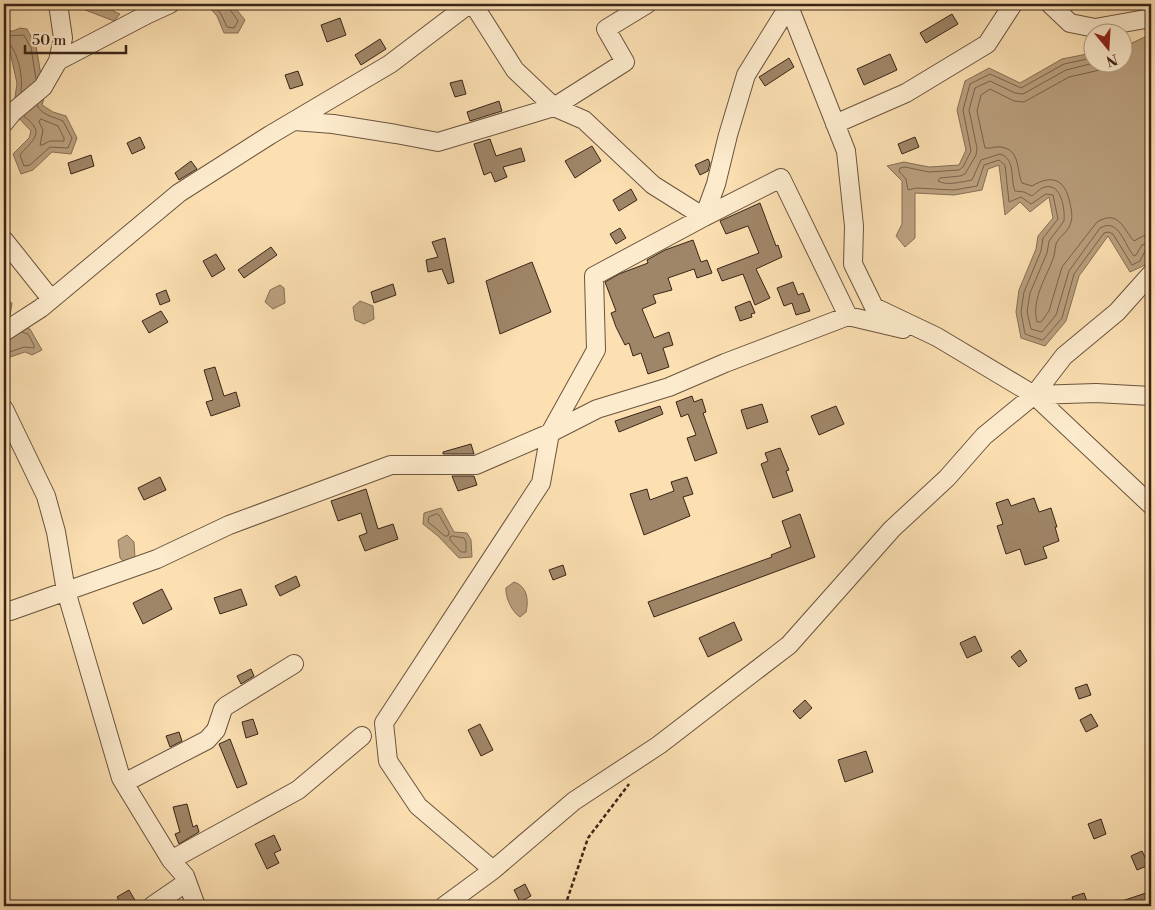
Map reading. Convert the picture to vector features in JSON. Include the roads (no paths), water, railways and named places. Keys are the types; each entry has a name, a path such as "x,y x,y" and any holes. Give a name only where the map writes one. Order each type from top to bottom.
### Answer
{"street":[{"path":"4,123 13,112 43,87 58,61 63,38 58,4"},
{"path":"58,61 170,4"},
{"path":"4,332 51,299 179,193 390,64 469,4"},
{"path":"473,4 515,70 554,107 584,120 653,185 704,217"},
{"path":"294,121 333,124 438,142 554,107 625,62 606,29 647,4"},
{"path":"704,217 716,184 746,75 789,4"},
{"path":"789,4 846,152 854,226 853,264 874,307 937,337 1034,395 1151,505"},
{"path":"835,124 906,93 987,44 1013,4"},
{"path":"1050,4 1070,23 1095,28 1151,18"},
{"path":"493,870 418,806 388,761 384,723 541,482 550,433 596,350 594,276 781,178 848,316"},
{"path":"4,240 51,299"},
{"path":"444,906 493,870 574,801 659,745 789,645 892,529 947,478 984,436 1034,395 1064,356 1117,312 1151,274"},
{"path":"4,609 10,611 157,559 229,526 392,465 476,465 550,433 597,408 669,386 848,316 937,337"},
{"path":"1034,395 1096,393 1151,396"},
{"path":"4,409 46,496 56,532 66,591 121,778 171,860 184,876 196,906"},
{"path":"124,783 207,740 216,730 223,709 226,706 294,664"},
{"path":"171,860 298,790 362,736"},
{"path":"152,906 187,882"}],"water":[{"path":"79,4 112,4 113,11 120,14 114,21 80,8"},
{"path":"193,4 232,4 245,20 238,33 224,33 217,16 209,7"},
{"path":"20,28 27,29 36,46 43,87 44,98 42,105 53,112 66,116 77,138 71,154 52,152 33,170 21,174 13,154 29,138 31,131 13,112 17,83 10,52 4,43 4,31 13,31"},
{"path":"1151,34 1151,248 1145,265 1130,272 1108,236 1079,276 1066,321 1045,346 1021,338 1016,312 1019,290 1036,249 1038,236 1053,218 1049,197 1030,212 1020,202 1005,215 999,165 988,169 982,190 954,195 915,193 915,238 905,247 896,236 902,224 902,181 887,166 904,162 929,167 959,165 966,150 957,110 965,81 989,68 1020,83 1062,59 1082,55 1082,72 1132,72 1132,43"},
{"path":"280,285 284,288 285,303 273,309 265,302 270,290"},
{"path":"4,300 12,303 10,316 13,326 30,329 42,350 32,355 25,352 4,359"},
{"path":"360,301 373,306 374,319 364,324 355,320 353,307"},
{"path":"441,508 454,532 467,533 471,540 472,557 459,558 438,536 423,524 424,513"},
{"path":"127,535 134,542 135,558 126,564 120,558 118,540"},
{"path":"514,582 522,587 527,598 526,612 520,617 512,608 507,596 506,588"}]}
